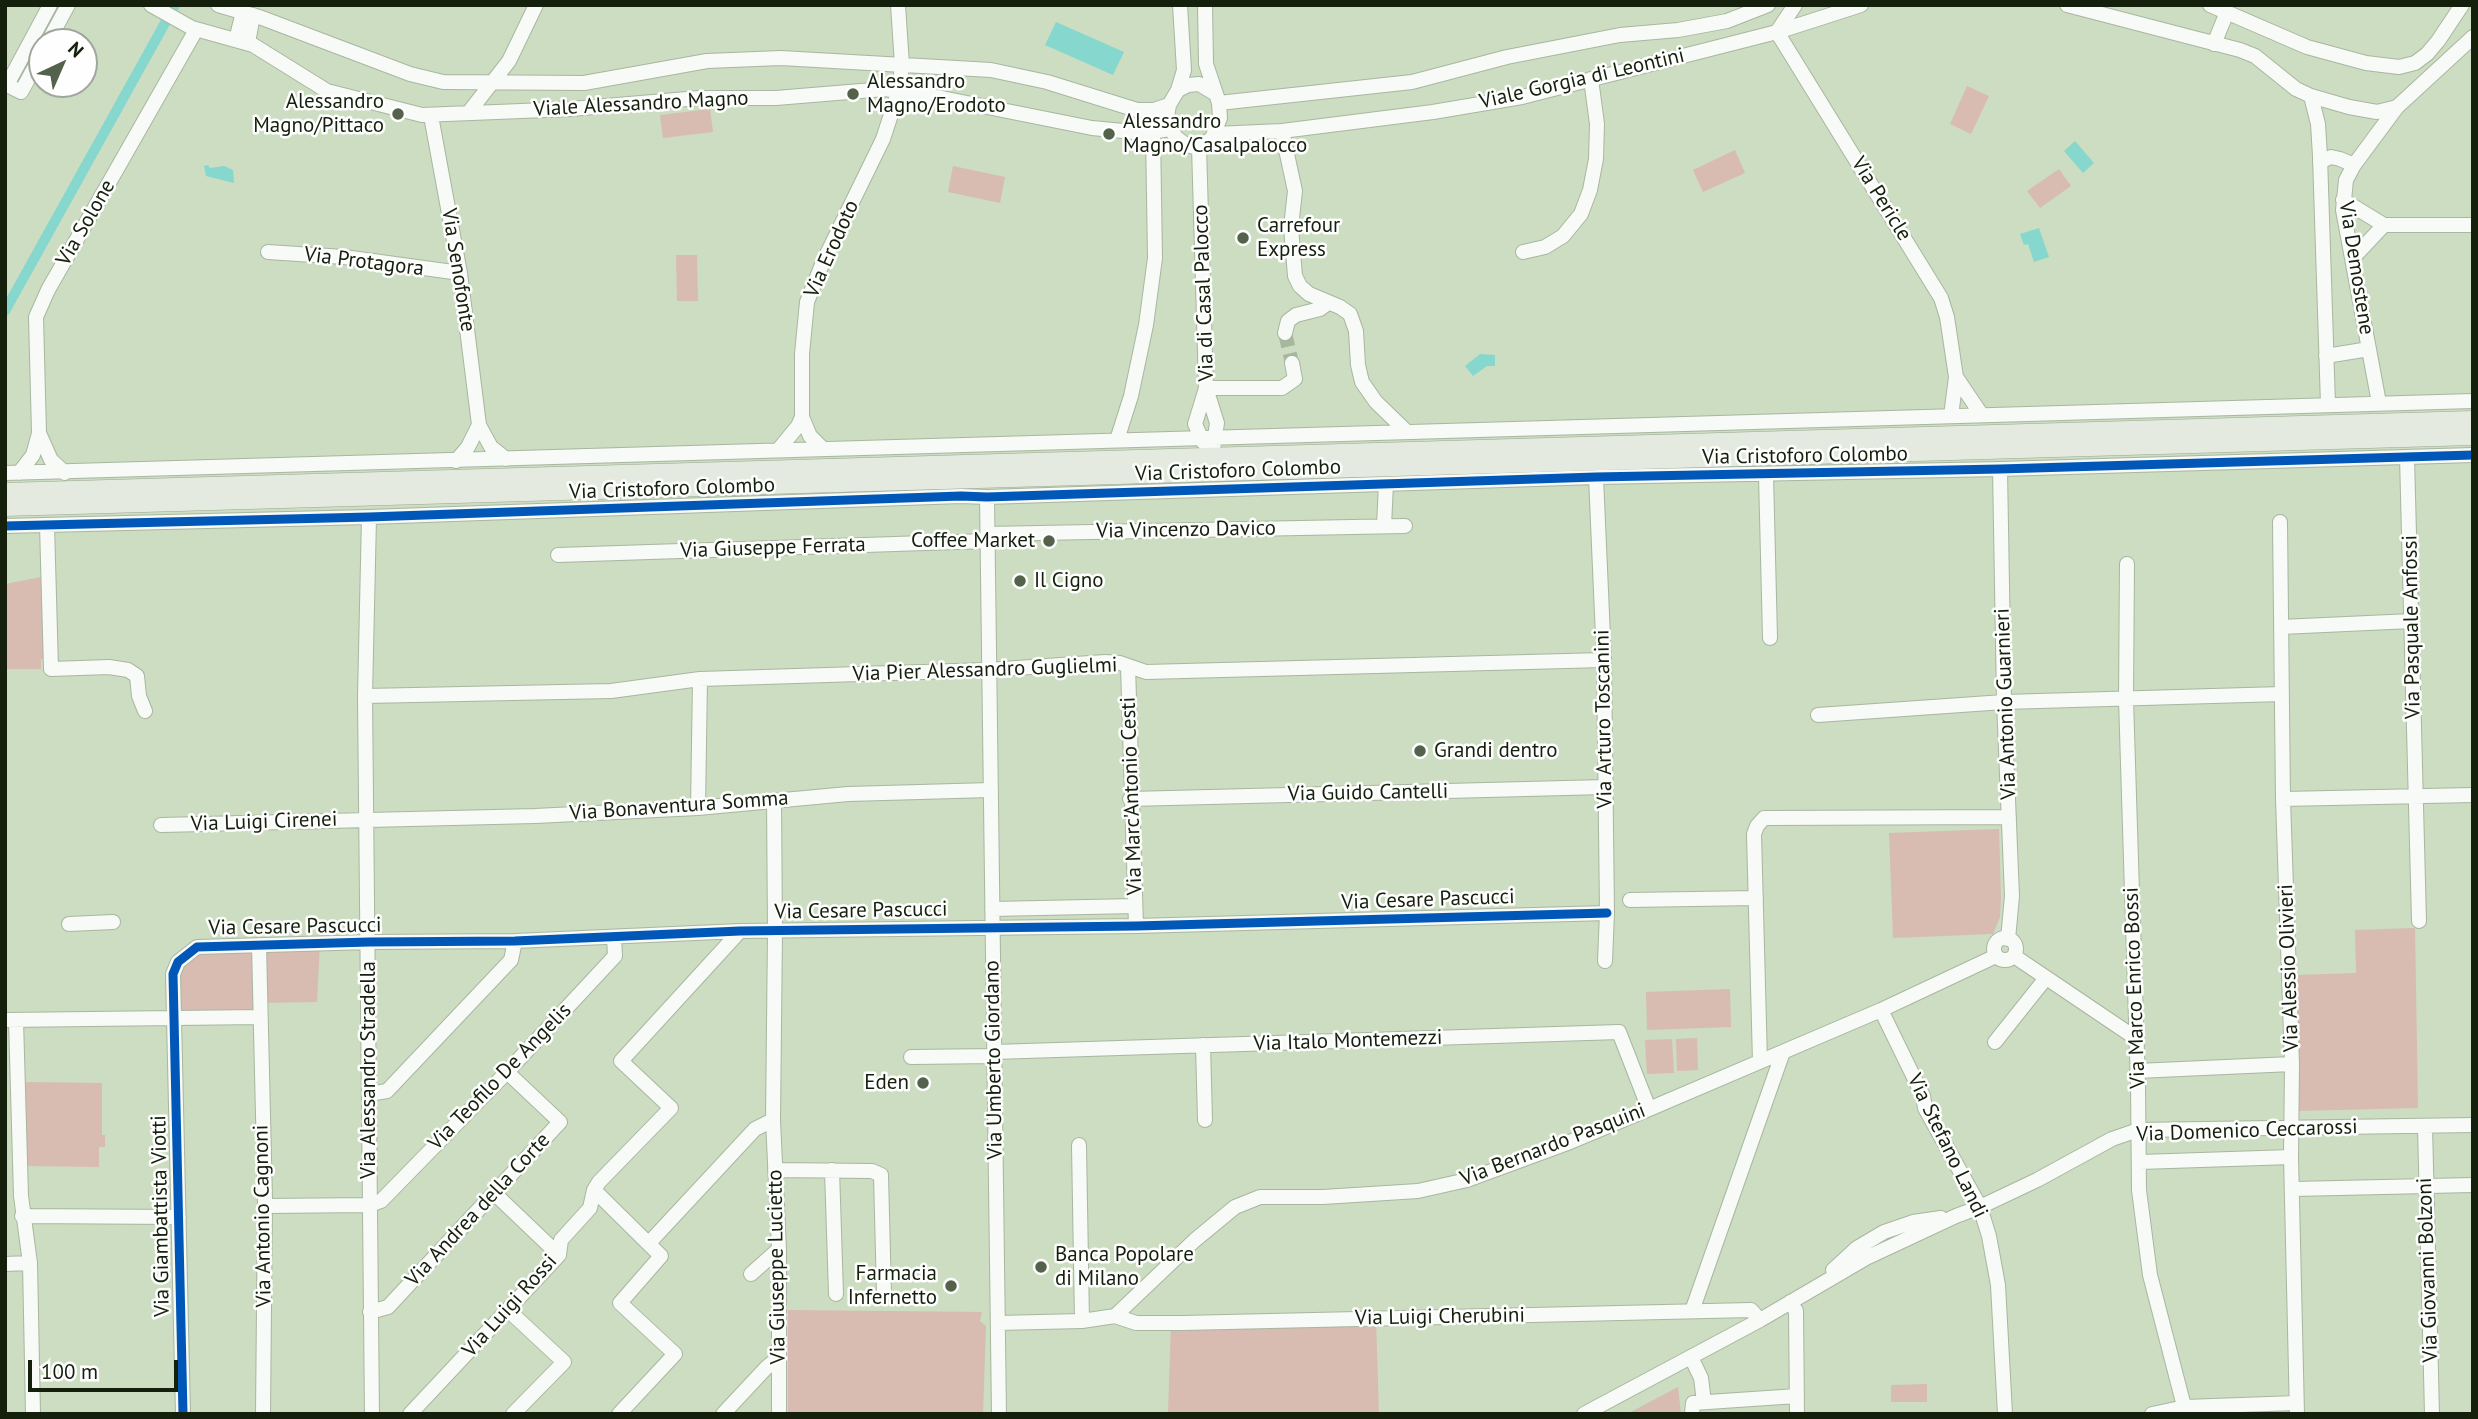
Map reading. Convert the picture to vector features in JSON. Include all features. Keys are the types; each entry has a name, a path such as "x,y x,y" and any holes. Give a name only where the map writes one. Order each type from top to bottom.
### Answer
{"main road":[{"name":"Via Cristoforo Colombo","path":"5,492 1215,473 1499,449 2473,420"},
{"name":"Via Cristoforo Colombo","path":"5,507 2473,436"}],"street":[{"path":"38,28 50,5"},
{"path":"56,28 68,5"},
{"name":"Viale Alessandro Magno","path":"218,5 248,13 416,76 449,82 584,83 691,63 743,58 815,59 984,70 1019,75 1142,111 1169,105"},
{"path":"469,112 509,61 536,5"},
{"path":"898,5 902,65"},
{"path":"1181,5 1184,70 1178,90 1169,105 1167,117 1170,129 1184,144 1199,146 1209,142 1220,118 1206,64 1205,5"},
{"name":"Viale Gorgia di Leontini","path":"1216,98 1412,82 1507,57 1620,36 1678,30 1727,21 1768,5"},
{"path":"1777,32 1795,5"},
{"name":"Viale Gorgia di Leontini","path":"1214,134 1282,131 1433,112 1522,97 1777,32 1861,5"},
{"path":"2067,5 2153,26 2255,56 2297,89 2311,96 2349,107 2378,111 2397,107 2473,37"},
{"path":"2210,5 2307,47 2366,63 2399,67 2415,63 2427,54 2462,5"},
{"name":"Viale Alessandro Magno","path":"155,8 193,28 242,41 327,90 413,114 431,116 469,112 572,109 699,98 776,98 872,89 899,90 1071,125 1153,133 1170,129"},
{"path":"2214,44 2227,12"},
{"path":"242,41 248,13"},
{"name":"Via Solone","path":"38,433 37,317 48,290 193,28"},
{"name":"Via Pericle","path":"1777,32 1941,298 1947,317 1956,377 1951,416"},
{"path":"28,46 7,85 21,92 28,79"},
{"name":"Via Erodoto","path":"802,416 802,354 807,302 823,262 883,139 899,90 902,65"},
{"path":"1523,252 1545,247 1563,236 1581,214 1591,190 1596,159 1597,124 1591,79"},
{"path":"1178,90 1199,84 1216,98"},
{"name":"Via Demostene","path":"2311,96 2318,124 2328,405"},
{"name":"Via Demostene","path":"2379,403 2343,200 2346,180 2354,165 2397,107"},
{"name":"Via Senofonte","path":"431,116 460,273 479,425"},
{"path":"1282,131 1295,191 1291,227 1295,276 1304,290 1346,310 1353,320 1359,374 1365,388 1407,432"},
{"path":"1117,440 1131,396 1146,325 1155,258 1153,133"},
{"name":"Via di Casal Palocco","path":"1199,146 1206,388 1217,423 1215,473"},
{"path":"2320,162 2331,157 2354,165"},
{"path":"2343,200 2385,225 2473,225"},
{"path":"2352,259 2385,225"},
{"name":"Via Protagora","path":"268,252 344,257 460,273"},
{"path":"1285,334 1288,321 1296,315 1320,309 1328,303"},
{"path":"2326,356 2369,349"},
{"path":"1215,473 1195,422 1206,388 1282,388 1295,379 1293,363"},
{"name":"Via Pericle","path":"1956,377 1981,414"},
{"name":"Via Cristoforo Colombo","path":"12,473 2473,401"},
{"path":"802,416 810,436 822,448"},
{"path":"779,449 798,426 802,416"},
{"path":"479,425 491,447 506,459"},
{"path":"456,461 468,447 479,425"},
{"path":"1473,429 1499,449"},
{"path":"38,433 51,460 65,473"},
{"path":"12,473 33,455 38,433"},
{"name":"Via Cristoforo Colombo","path":"5,526 987,497 1215,473 1386,484 2473,455"},
{"name":"Via Pasquale Anfossi","path":"2407,457 2419,921"},
{"name":"Via Antonio Guarnieri","path":"2000,469 2004,702 2012,896 2008,939"},
{"path":"1766,475 1774,630"},
{"name":"Via Arturo Toscanini","path":"1596,477 1604,660 1607,913 1605,961"},
{"path":"937,480 961,496"},
{"path":"1384,526 1386,484"},
{"name":"Via Umberto Giordano","path":"987,497 987,670 999,1414"},
{"name":"Via Alessandro Stradella","path":"369,517 365,696 372,1414"},
{"name":"Via Alessio Olivieri","path":"2280,522 2283,799 2292,1064 2291,1157 2297,1409"},
{"path":"47,525 51,669 109,667 128,670 137,676 139,696 145,711"},
{"name":"Via Vincenzo Davico","path":"987,538 1405,526"},
{"name":"Via Giuseppe Ferrata","path":"558,555 987,538"},
{"name":"Via Marco Enrico Bossi","path":"2126,564 2126,699 2139,1190 2150,1275 2185,1410"},
{"path":"2281,627 2412,621"},
{"name":"Via Pier Alessandro Guglielmi","path":"365,696 611,691 700,680 987,670 1105,662 1146,672 1604,660"},
{"name":"Via Marc'Antonio Cesti","path":"1128,666 1136,926"},
{"path":"698,808 700,680"},
{"path":"1818,715 2004,702 2282,694"},
{"name":"Via Guido Cantelli","path":"1130,799 1605,787"},
{"name":"Via Bonaventura Somma","path":"366,819 535,816 698,808 848,794 991,790"},
{"path":"2283,799 2473,795"},
{"name":"Via Giuseppe Lucietto","path":"774,800 773,1120 779,1249 779,1414"},
{"path":"1760,1062 1754,834 1757,825 1764,818 2009,817"},
{"name":"Via Luigi Cirenei","path":"162,825 366,819"},
{"path":"1630,900 1756,898"},
{"path":"992,909 1135,906"},
{"name":"Via Cesare Pascucci","path":"174,1017 173,974 177,962 197,947 515,941 775,930 1136,926 1607,913"},
{"path":"69,924 113,922"},
{"name":"Via Luigi Rossi","path":"410,1414 559,1255 561,1240 590,1208 594,1190 671,1108 621,1061 740,931"},
{"name":"Via Teofilo De Angelis","path":"370,1205 381,1201 615,956 614,938"},
{"path":"2004,938 2015,944 2014,956 2006,960 1996,956 1994,950 1997,942 2004,938"},
{"path":"369,1094 387,1091 511,960 515,941"},
{"name":"Via Antonio Cagnoni","path":"259,945 265,1206 263,1414"},
{"name":"Via Bernardo Pasquini","path":"1115,1316 1205,1231 1235,1207 1260,1197 1323,1197 1418,1191 1467,1180 1565,1144 1760,1062 1881,1010 1996,956"},
{"path":"2014,956 2137,1039"},
{"path":"1995,1042 2046,978"},
{"name":"Via Stefano Landi","path":"1881,1010 1923,1096 1926,1108 1980,1207 1989,1236 1998,1285 2006,1414"},
{"name":"Via Giambattista Viotti","path":"174,1017 183,1414"},
{"path":"33,1414 30,1263 22,1216 11,1020 260,1017"},
{"name":"Via Italo Montemezzi","path":"911,1056 1619,1032 1649,1109"},
{"path":"1203,1045 1205,1120"},
{"path":"1692,1311 1783,1052"},
{"path":"2137,1071 2292,1064"},
{"name":"Via Andrea della Corte","path":"370,1312 387,1307 560,1122 507,1072"},
{"path":"649,1243 755,1129 773,1120"},
{"name":"Via Domenico Ceccarossi","path":"1584,1414 1760,1321 1866,1258 2037,1180 2112,1139 2138,1130 2473,1125"},
{"name":"Via Giovanni Bolzoni","path":"2425,1126 2432,1414"},
{"path":"1079,1145 1082,1321"},
{"path":"2140,1162 2291,1157"},
{"path":"775,1170 872,1171 881,1175 884,1294"},
{"path":"832,1170 836,1294"},
{"path":"2292,1189 2473,1185"},
{"path":"594,1190 661,1256 620,1303 675,1354 619,1414"},
{"path":"495,1192 559,1255"},
{"path":"265,1206 370,1205"},
{"path":"22,1216 179,1217"},
{"path":"751,1274 779,1249"},
{"path":"5,1264 30,1263"},
{"path":"1790,1302 1796,1311 1797,1414"},
{"path":"508,1310 564,1362 513,1414"},
{"name":"Via Luigi Cherubini","path":"1115,1316 1136,1323 1183,1323 1751,1310 1760,1321"},
{"path":"998,1323 1082,1321 1115,1316"},
{"path":"1691,1357 1701,1378 1704,1402"},
{"path":"723,1414 778,1358"},
{"path":"1692,1414 1693,1403 1797,1396"},
{"path":"2152,1414 2185,1410 2297,1409"}],"shaded area":[{"path":"1967,86 1989,96 1971,134 1950,124"},
{"path":"710,109 713,132 663,138 660,115"},
{"path":"1735,150 1745,173 1703,192 1693,170"},
{"path":"953,166 1005,177 1000,203 948,192"},
{"path":"2059,169 2071,186 2040,208 2027,191"},
{"path":"676,255 697,255 698,301 677,301"},
{"path":"41,577 44,659 41,659 41,669 5,669 5,584"},
{"path":"1999,829 2000,917 1993,934 1893,938 1889,833"},
{"path":"2415,928 2418,1108 2298,1111 2296,975 2356,973 2355,930"},
{"path":"320,943 317,1002 261,1003 260,1017 174,1017 178,962 197,947"},
{"path":"1730,989 1731,1027 1647,1030 1646,992"},
{"path":"1697,1038 1698,1070 1677,1071 1676,1039"},
{"path":"1672,1039 1674,1073 1647,1074 1645,1040"},
{"path":"26,1082 102,1083 102,1135 105,1135 105,1147 99,1147 99,1167 26,1166"},
{"path":"788,1310 982,1312 980,1321 986,1326 983,1414 788,1414"},
{"path":"1376,1319 1379,1414 1168,1414 1171,1323"},
{"path":"1927,1384 1927,1402 1891,1402 1891,1385"},
{"path":"1678,1387 1681,1414 1627,1414"}],"water":[{"path":"1056,22 1124,52 1113,75 1045,45"},
{"path":"2075,141 2094,163 2083,173 2064,151"},
{"path":"208,165 210,168 224,166 233,170 234,183 206,176 204,166"},
{"path":"2039,228 2049,257 2034,262 2028,244 2024,245 2020,234"},
{"path":"1480,354 1495,355 1495,366 1487,366 1473,376 1465,366"}],"waterway":[{"path":"5,311 175,5"}],"tunnel":[{"path":"1285,333 1292,363"}],"cycle path":[{"path":"5,526 369,517 1596,477 2000,469 2473,455"},
{"path":"183,1414 173,974 178,962 197,947 515,941 740,931 1136,926 1607,913"}],"place":[{"name":"Alessandro Magno/Erodoto","path":"853,94"},
{"name":"Alessandro Magno/Pittaco","path":"398,114"},
{"name":"Alessandro Magno/Casalpalocco","path":"1109,134"},
{"name":"Carrefour Express","path":"1243,238"},
{"name":"Coffee Market","path":"1049,541"},
{"name":"Il Cigno","path":"1020,581"},
{"name":"Grandi dentro","path":"1420,751"},
{"name":"Eden","path":"923,1083"},
{"name":"Banca Popolare di Milano","path":"1041,1267"},
{"name":"Farmacia Infernetto","path":"951,1286"}]}
